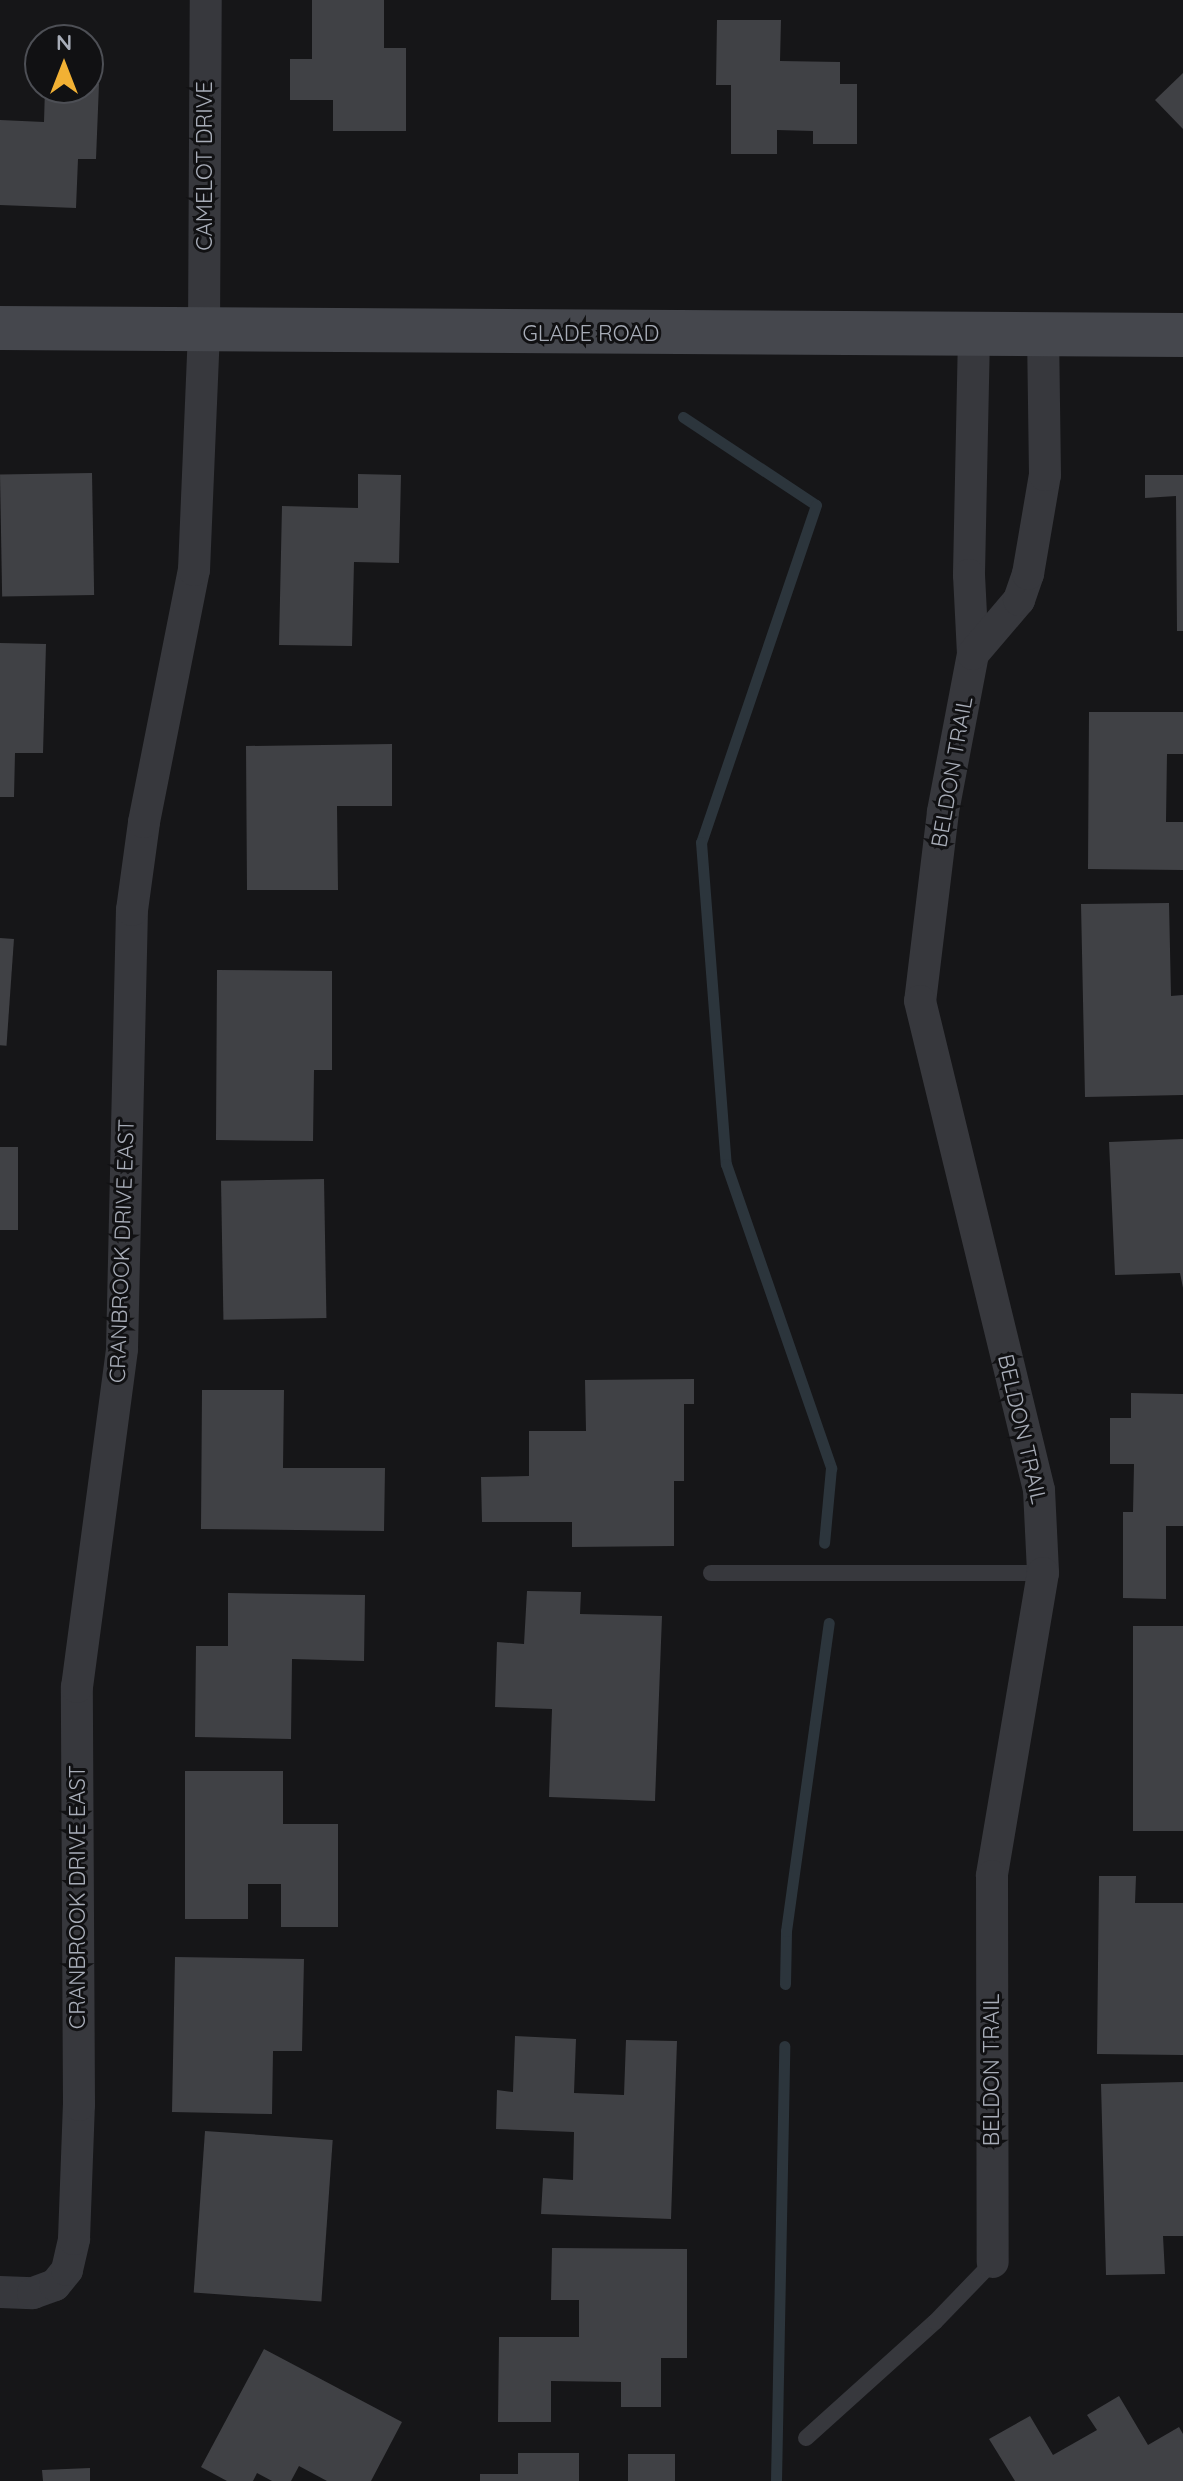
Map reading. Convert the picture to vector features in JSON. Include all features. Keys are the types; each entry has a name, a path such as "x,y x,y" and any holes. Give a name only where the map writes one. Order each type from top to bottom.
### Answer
{"main road":[{"name":"GLADE ROAD","path":"0,328 204,332 1183,335"}],"street":[{"name":"CAMELOT DRIVE","path":"204,332 206,0"},
{"name":"CRANBROOK DRIVE EAST","path":"0,2292 33,2293 55,2285 67,2270 74,2239 79,2105 77,1687 122,1349 132,910 144,822 194,570 204,332"},
{"name":"BELDON TRAIL","path":"974,335 969,575 973,654 943,812 920,1001 1039,1490 1043,1573 992,1876 993,2262"},
{"name":"BELDON TRAIL","path":"973,654 1019,600 1028,574 1045,475 1043,335"}],"lane":[{"path":"711,1573 1043,1573"},
{"path":"806,2438 935,2322 993,2262"}],"building":[{"path":"312,0 384,0 384,48 406,48 406,131 333,131 333,100 290,100 290,59 312,59"},
{"path":"717,20 781,20 780,61 840,62 840,84 857,84 857,144 813,144 813,131 777,130 777,154 731,154 731,85 716,85"},
{"path":"1183,73 1183,129 1155,100"},
{"path":"45,104 98,104 96,159 78,159 76,208 0,205 0,120 44,122"},
{"path":"92,473 94,595 2,597 0,475"},
{"path":"358,474 401,475 399,563 354,562 352,646 279,645 282,506 358,508"},
{"path":"1145,475 1183,475 1183,631 1177,631 1176,496 1145,498"},
{"path":"0,643 46,644 43,753 15,753 14,797 0,797"},
{"path":"1089,712 1183,712 1183,754 1167,754 1166,822 1183,822 1183,870 1088,869"},
{"path":"392,744 392,806 337,806 338,890 247,890 246,746"},
{"path":"1169,903 1171,996 1183,995 1183,1095 1085,1097 1081,904"},
{"path":"0,938 14,939 7,1046 0,1045"},
{"path":"217,970 332,971 332,1070 314,1070 313,1141 216,1140"},
{"path":"1183,1139 1183,1288 1180,1273 1115,1275 1109,1142"},
{"path":"0,1147 18,1147 18,1230 0,1230"},
{"path":"324,1179 326,1318 223,1320 221,1181"},
{"path":"694,1379 694,1404 684,1404 684,1481 674,1481 674,1546 572,1547 572,1522 482,1522 481,1477 529,1476 529,1431 586,1431 585,1380"},
{"path":"202,1390 284,1390 283,1468 385,1468 384,1531 201,1529"},
{"path":"1131,1393 1183,1394 1183,1526 1166,1526 1166,1599 1123,1598 1123,1512 1133,1512 1134,1464 1110,1464 1110,1418 1131,1418"},
{"path":"527,1591 581,1592 580,1614 662,1616 655,1801 549,1797 552,1709 495,1707 497,1642 524,1644"},
{"path":"228,1593 365,1595 364,1661 292,1659 291,1739 195,1737 196,1646 228,1646"},
{"path":"1133,1626 1183,1626 1183,1831 1133,1831"},
{"path":"185,1771 283,1771 283,1824 338,1824 338,1927 281,1927 281,1884 248,1884 248,1919 185,1919"},
{"path":"1099,1876 1136,1876 1135,1903 1183,1903 1183,2055 1097,2054"},
{"path":"175,1957 304,1959 302,2051 273,2051 272,2114 172,2112"},
{"path":"515,2036 576,2039 574,2093 624,2095 626,2040 677,2041 671,2219 541,2214 543,2178 573,2180 574,2132 496,2129 497,2090 513,2092"},
{"path":"1183,2082 1183,2236 1163,2236 1165,2274 1106,2275 1101,2084"},
{"path":"205,2131 333,2140 321,2302 194,2293"},
{"path":"552,2248 687,2249 687,2358 661,2358 661,2407 621,2407 621,2382 551,2381 551,2422 498,2422 499,2337 579,2337 579,2300 551,2300"},
{"path":"264,2349 402,2422 371,2481 327,2481 299,2466 291,2481 272,2481 257,2473 253,2481 227,2481 201,2467"},
{"path":"1119,2396 1148,2445 1179,2427 1183,2434 1183,2481 1015,2481 989,2439 1030,2416 1053,2455 1097,2430 1087,2415"},
{"path":"518,2453 579,2453 579,2481 480,2481 480,2474 518,2474"},
{"path":"628,2454 675,2454 675,2481 628,2481"},
{"path":"90,2468 90,2481 43,2481 42,2470"}],"waterway":[{"path":"683,417 816,505 701,842 726,1164 831,1468 824,1543"},
{"path":"785,1984 786,1931 829,1623"},
{"path":"776,2481 784,2046"}]}
